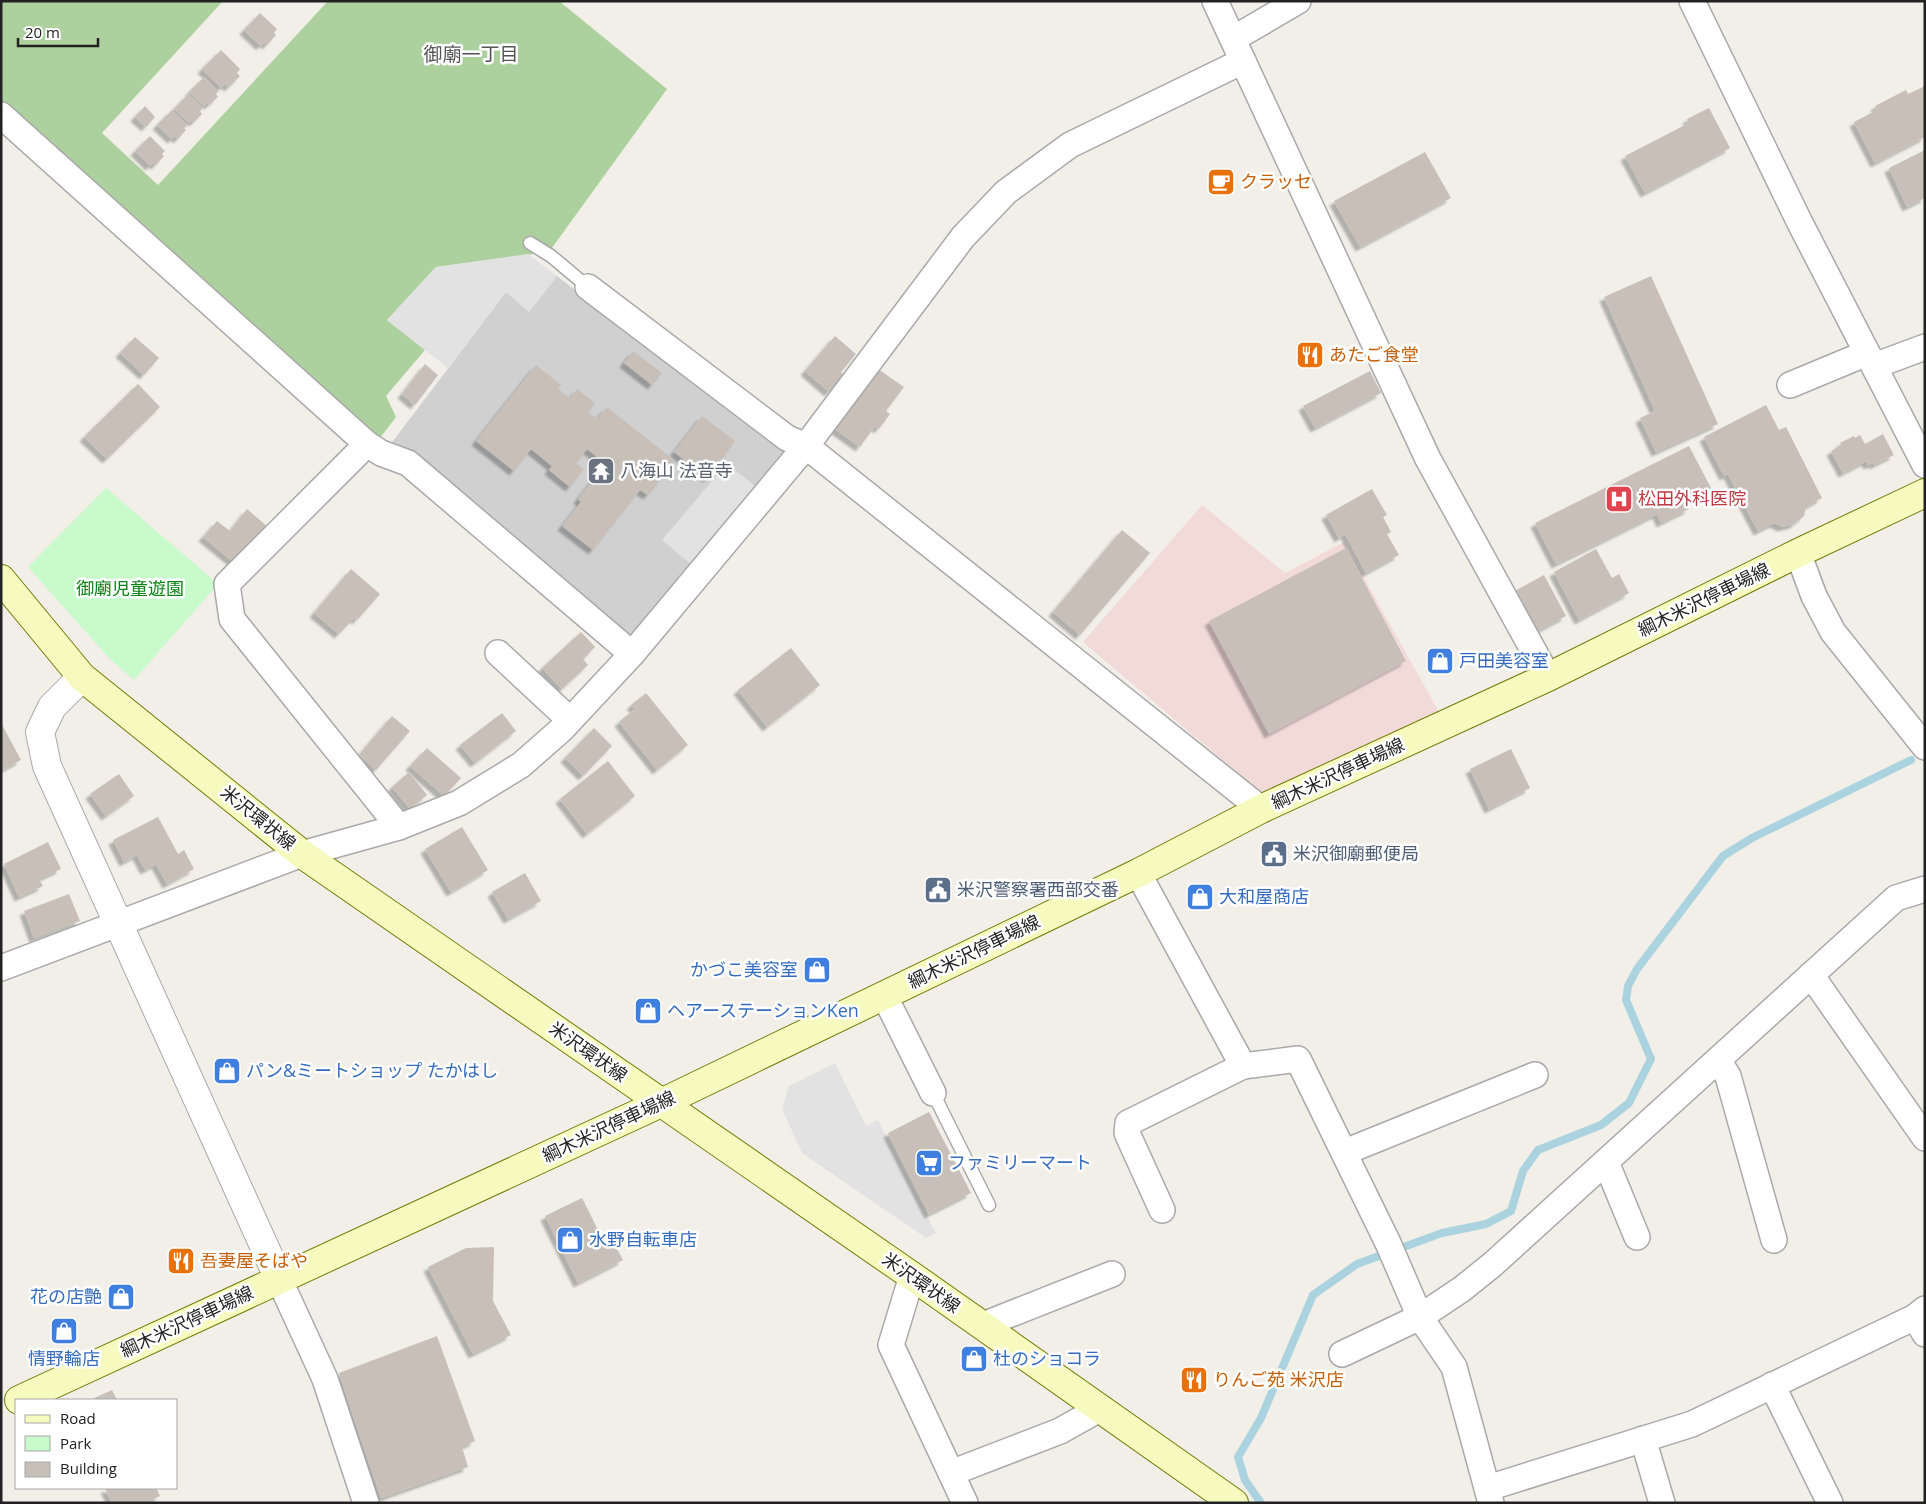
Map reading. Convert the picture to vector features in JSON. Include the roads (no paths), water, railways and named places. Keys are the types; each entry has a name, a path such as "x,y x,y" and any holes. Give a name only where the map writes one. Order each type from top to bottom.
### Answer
{"main road":[{"name":"綱木米沢停車場線","path":"22,1399 661,1103 1138,872 1261,809 1548,677 1798,553 1925,494"},
{"name":"米沢環状線","path":"1,579 82,677 302,854 912,1276 1234,1503"},
{"name":"綱木米沢停車場線","path":"1,1408 15,1402"}],"street":[{"path":"1216,1 1428,459 1548,677"},
{"path":"1,968 302,854 399,827 459,803 528,759 570,720 632,654 806,446 963,237 1006,192 1070,145 1238,50 1298,1"},
{"path":"1692,1 1800,223 1925,465"},
{"path":"1,115 367,444 381,453 408,463 632,654"},
{"path":"588,287 787,438 806,446 1261,809"},
{"path":"1790,385 1870,360 1925,347"},
{"path":"367,444 227,584 232,619 399,827"},
{"path":"1798,553 1814,596 1833,632 1925,747"},
{"path":"498,653 570,720"},
{"path":"82,677 52,707 40,732 47,766 325,1379 366,1503"},
{"path":"1138,872 1244,1066"},
{"path":"1342,1354 1420,1317 1462,1289 1493,1264 1896,898 1925,889"},
{"path":"1811,975 1925,1138"},
{"path":"884,995 933,1093"},
{"path":"1162,1210 1127,1133 1128,1123 1244,1066 1298,1059 1392,1251 1420,1317 1454,1368 1490,1495 1644,1439 1692,1424 1772,1385 1922,1320"},
{"path":"1718,1060 1728,1076 1774,1240"},
{"path":"1345,1152 1535,1074"},
{"path":"1606,1162 1637,1237"},
{"path":"983,1326 1112,1274"},
{"path":"912,1276 891,1345 965,1503"},
{"path":"1772,1385 1830,1503"},
{"path":"951,1473 1060,1431 1101,1408"},
{"path":"1644,1439 1662,1503"}],"lane":[{"path":"530,244 551,256 588,287"},
{"path":"933,1093 989,1205"}],"waterway":[{"path":"1261,1503 1245,1480 1238,1457 1261,1418 1313,1295 1357,1264 1442,1233 1486,1224 1511,1211 1523,1171 1538,1150 1601,1125 1629,1103 1651,1059 1626,1000 1628,986 1637,969 1723,856 1752,838 1911,760"}],"place":[{"name":"クラッセ","path":"1221,182"},
{"name":"あたご食堂","path":"1310,355"},
{"name":"八海山 法音寺","path":"601,471"},
{"name":"松田外科医院","path":"1619,499"},
{"name":"戸田美容室","path":"1440,661"},
{"name":"米沢御廟郵便局","path":"1274,854"},
{"name":"米沢警察署西部交番","path":"938,890"},
{"name":"大和屋商店","path":"1200,897"},
{"name":"かづこ美容室","path":"817,970"},
{"name":"ヘアーステーションKen","path":"648,1011"},
{"name":"パン&ミートショップ たかはし","path":"227,1071"},
{"name":"ファミリーマート","path":"929,1163"},
{"name":"水野自転車店","path":"570,1240"},
{"name":"吾妻屋そばや","path":"181,1261"},
{"name":"花の店艶","path":"121,1297"},
{"name":"情野輪店","path":"64,1331"},
{"name":"杜のショコラ","path":"974,1359"},
{"name":"りんご苑 米沢店","path":"1194,1380"}],"district":[{"name":"御廟一丁目","path":"471,54"}],"park label":[{"name":"御廟児童遊園","path":"130,589"}]}
